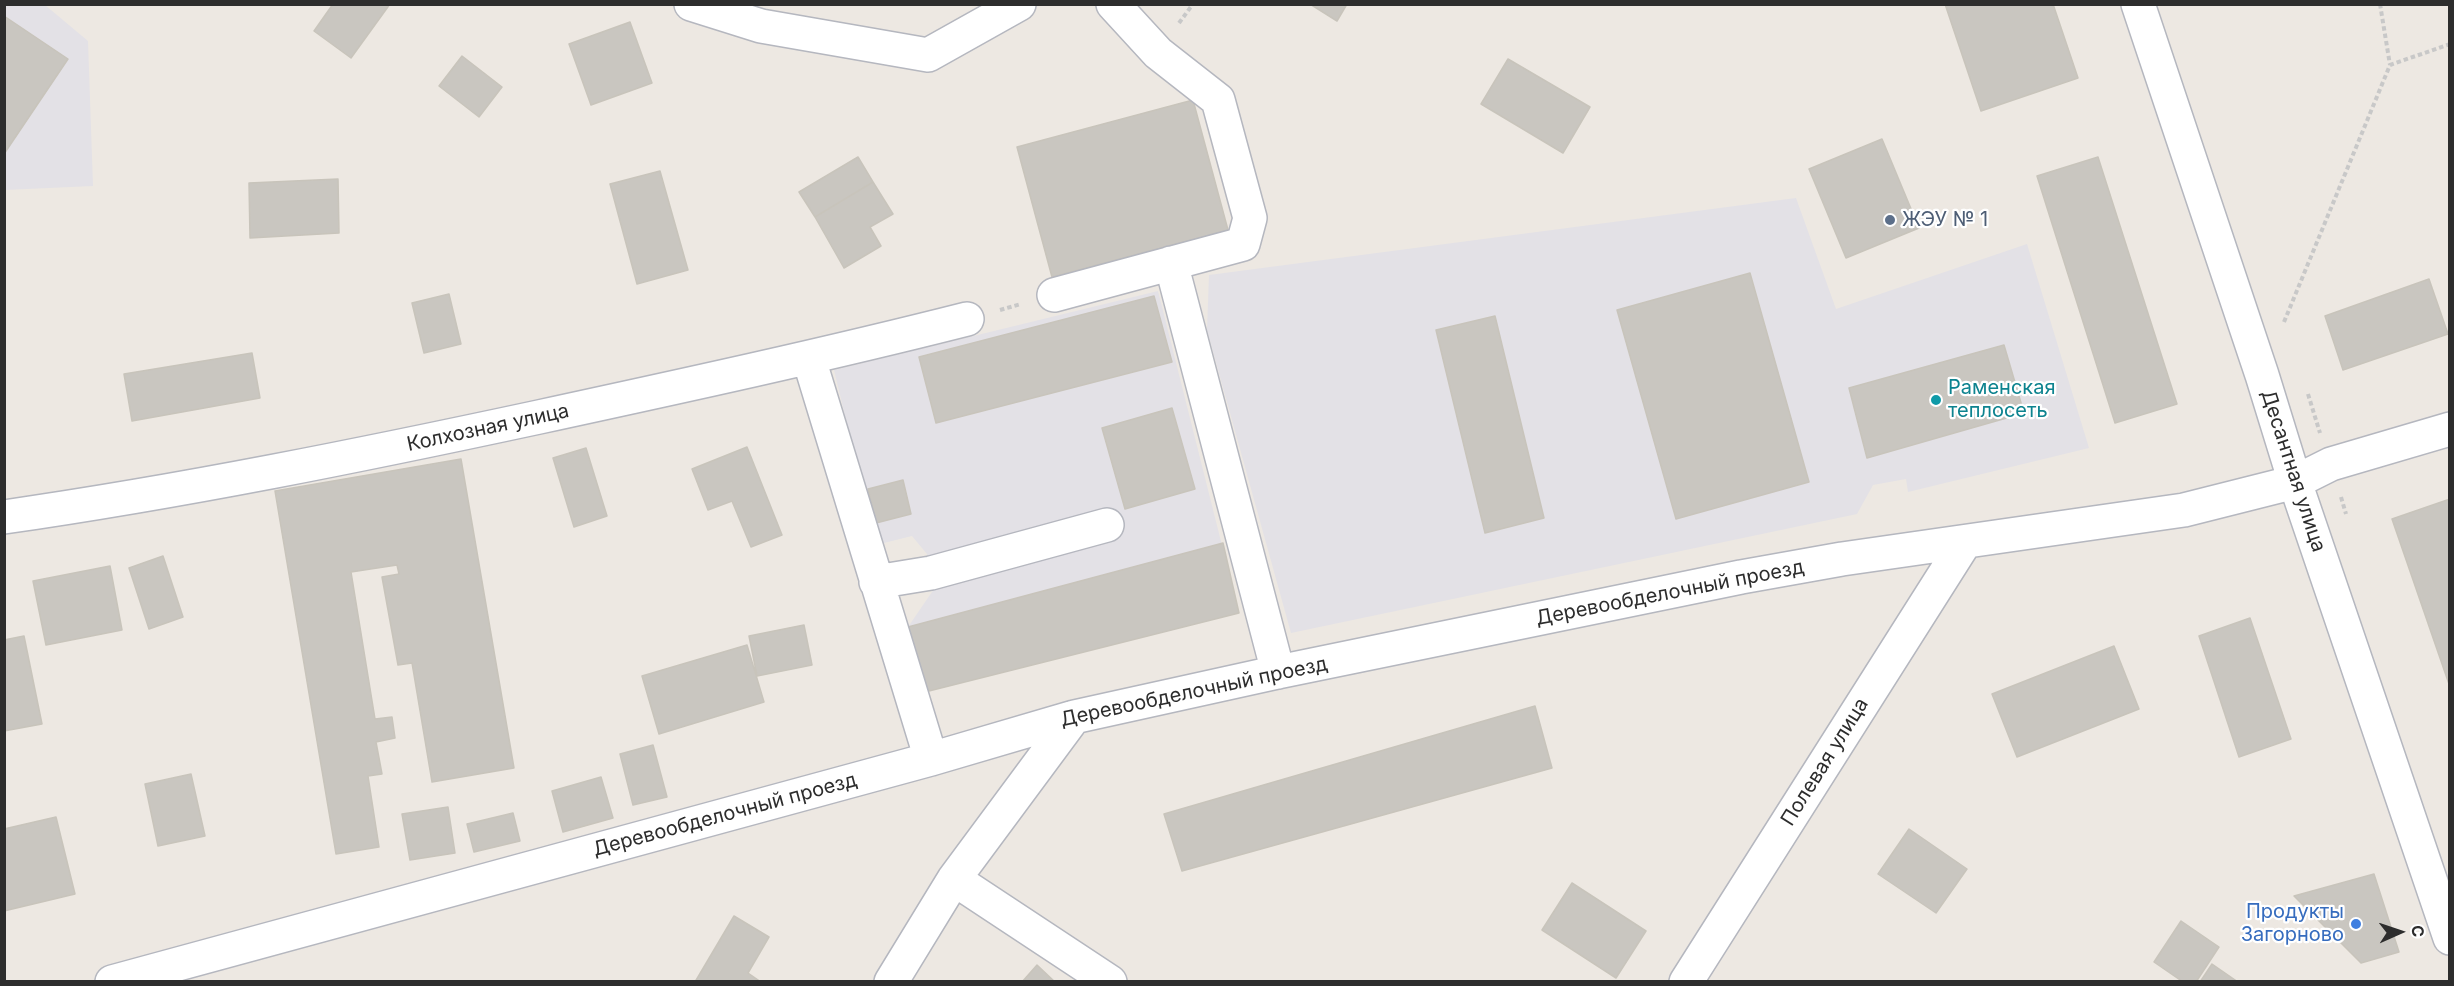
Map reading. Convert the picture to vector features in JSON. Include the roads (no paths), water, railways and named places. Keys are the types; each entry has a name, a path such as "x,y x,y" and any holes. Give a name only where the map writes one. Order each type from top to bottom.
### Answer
{"street":[{"path":"691,4 761,26 928,55 1019,4"},
{"path":"1054,295 1243,244 1250,218 1218,100 1158,53 1113,4"},
{"name":"Десантная улица","path":"2138,4 2262,375 2295,482 2450,938"},
{"path":"1171,263 1278,672"},
{"name":"Колхозная улица","path":"4,517 86,505 386,450 809,359 967,320"},
{"path":"809,359 931,759"},
{"name":"Деревообделочный проезд","path":"112,981 931,759 1074,717 1278,672 1741,577 1842,559 2184,510 2295,482 2331,464 2450,429"},
{"path":"876,582 931,573 1107,525"},
{"name":"Полевая улица","path":"1686,981 1965,542"},
{"path":"891,981 954,879 1074,717"},
{"path":"954,879 1110,981"}],"place":[{"name":"ЖЭУ № 1","path":"1890,220"},
{"name":"Раменская теплосеть","path":"1936,400"},
{"name":"Продукты Загорново","path":"2356,924"}]}
